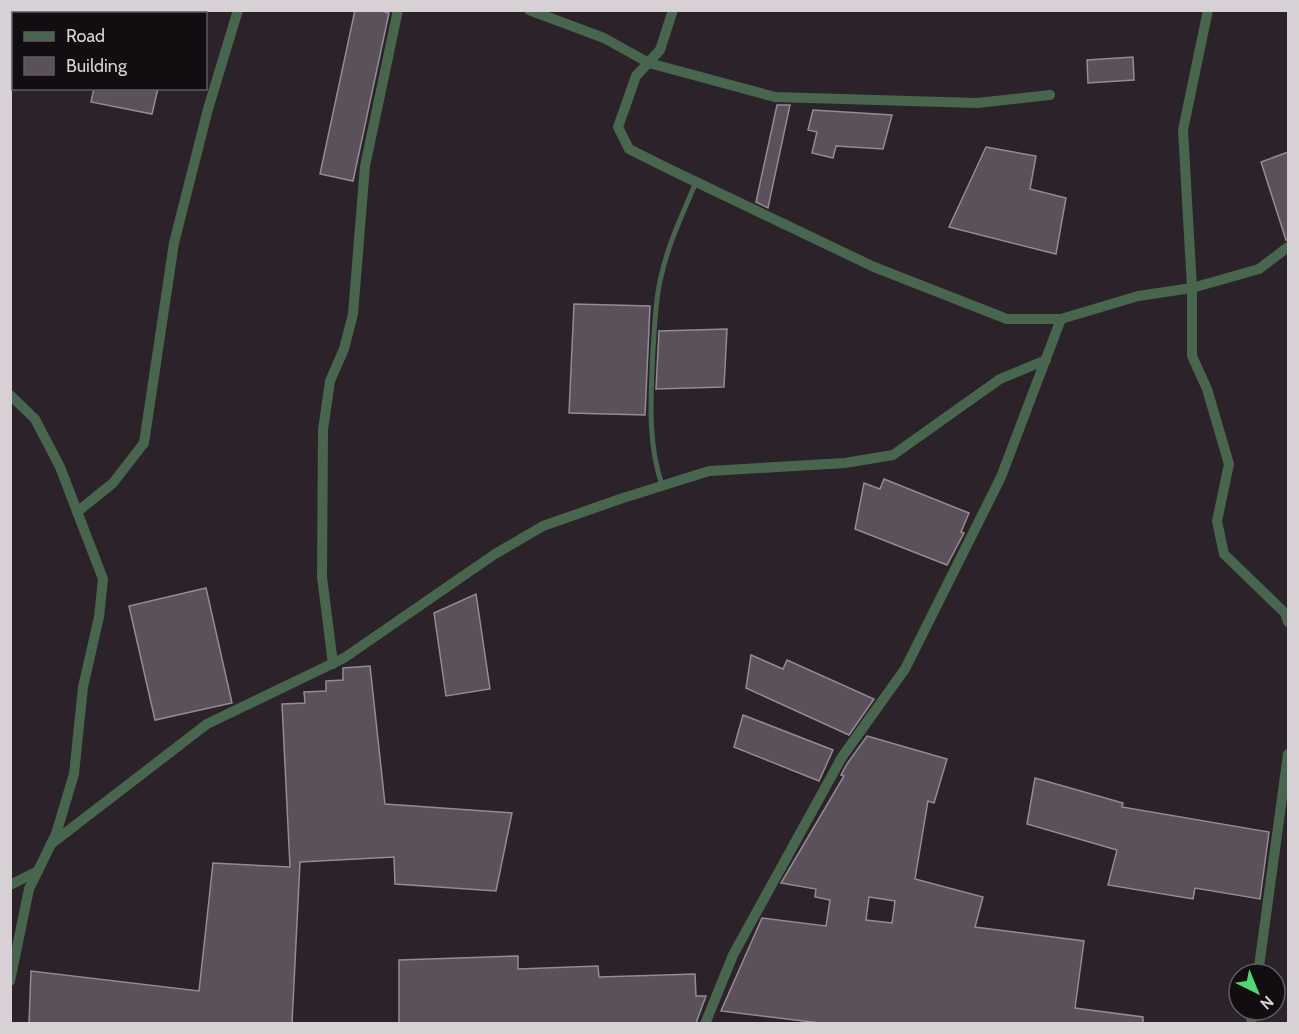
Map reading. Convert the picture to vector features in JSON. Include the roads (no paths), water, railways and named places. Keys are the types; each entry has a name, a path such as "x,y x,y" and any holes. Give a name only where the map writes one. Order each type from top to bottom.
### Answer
{"street":[{"path":"77,512 113,483 144,443 174,243 208,109 238,10"},
{"path":"333,663 322,576 323,430 330,381 344,349 353,314 364,166 398,10"},
{"path":"529,10 604,38 649,63 775,97 977,103 1050,95"},
{"path":"673,10 660,50 636,76 618,127 629,149 874,267 1007,319 1061,319 1138,296 1192,288 1259,269 1288,247"},
{"path":"1208,10 1183,130 1192,288 1192,356 1207,389 1229,464 1217,521 1224,554 1286,613 1288,622"},
{"path":"705,1023 733,955 842,757 905,669 1000,477 1061,319"},
{"path":"51,844 207,724 345,658 495,554 543,526 709,471 845,463 893,455 1000,380 1046,360"},
{"path":"10,395 35,419 60,466 103,579 99,617 83,687 74,774 51,844 29,889 10,981"},
{"path":"1260,962 1288,753"},
{"path":"10,885 38,871"}],"lane":[{"path":"662,485 651,437 656,301 667,255 696,182"}]}
